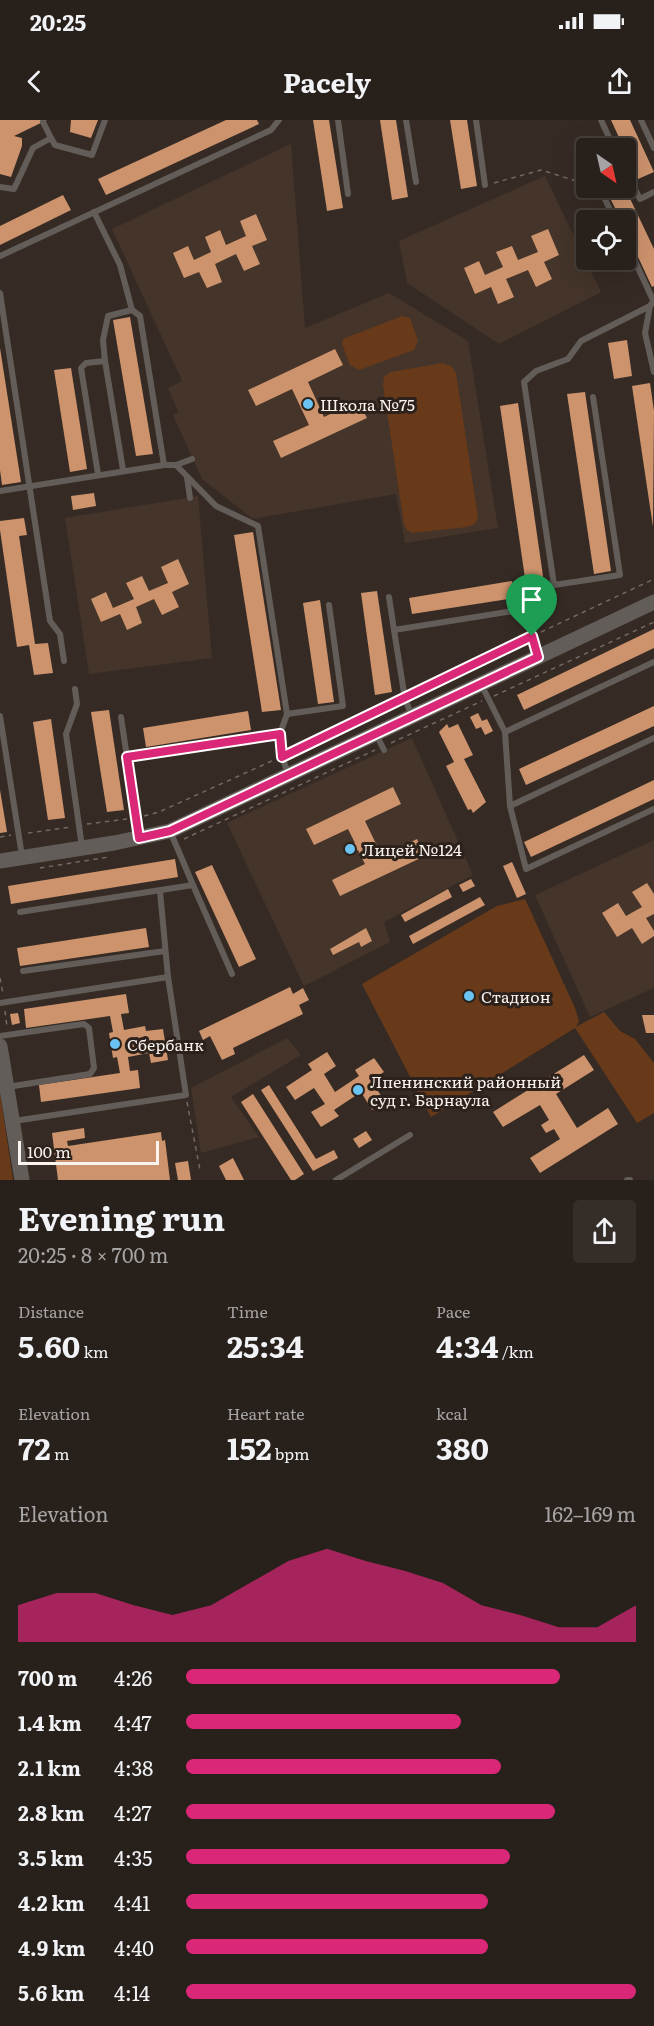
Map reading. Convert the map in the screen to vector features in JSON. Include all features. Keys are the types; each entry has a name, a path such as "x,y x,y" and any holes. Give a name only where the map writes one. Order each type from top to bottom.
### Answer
{"street":[{"path":"0,861 82,849 170,831 654,602"},
{"path":"0,1046 22,1180"}],"lane":[{"path":"43,122 55,145 92,155 105,120"},
{"path":"0,256 271,130 279,120"},
{"path":"338,120 348,194"},
{"path":"406,120 416,182"},
{"path":"476,120 485,185"},
{"path":"601,120 609,138"},
{"path":"641,120 654,148"},
{"path":"0,187 14,189 33,148 51,138"},
{"path":"636,192 640,199 654,192"},
{"path":"94,212 120,265 132,310 140,316 164,465"},
{"path":"636,265 652,302 645,333 654,372"},
{"path":"0,293 50,621 60,634 64,661"},
{"path":"554,585 524,382 536,371 568,359 581,341 652,302"},
{"path":"123,470 103,340 108,316 132,310"},
{"path":"98,474 81,368 86,363 105,361"},
{"path":"538,657 526,609 534,593 554,585 620,575 593,397"},
{"path":"0,491 123,470 176,465 192,459"},
{"path":"176,465 216,506 258,526 287,714 280,734 282,757 288,775"},
{"path":"187,477 190,498"},
{"path":"389,597 405,699 412,716"},
{"path":"287,714 344,706 329,605"},
{"path":"394,630 526,609"},
{"path":"505,732 654,662"},
{"path":"481,683 505,732 510,806 526,870 654,809"},
{"path":"75,689 77,704 66,734 82,849"},
{"path":"0,716 22,857"},
{"path":"121,717 139,838"},
{"path":"127,757 280,734"},
{"path":"376,734 384,750"},
{"path":"510,806 654,738"},
{"path":"170,831 231,974"},
{"path":"20,912 193,885"},
{"path":"12,1121 186,1095 168,977 160,891"},
{"path":"23,971 165,951"},
{"path":"0,1003 168,977"},
{"path":"0,1036 84,1024 89,1028 94,1068 90,1074 7,1087"},
{"path":"336,1180 410,1135"}],"path":[{"path":"485,185 541,170 576,181"},
{"path":"0,837 136,818 159,812 282,757 654,579"},
{"path":"186,1095 200,1170"}],"shaded area":[{"path":"291,144 305,328 389,293 468,341 498,528 405,543 396,494 253,519 202,479 173,415 178,412 168,388 182,381 112,229"},
{"path":"545,176 576,240 576,270 590,270 601,292 499,344 407,283 399,241"},
{"path":"402,316 410,318 418,341 414,350 359,370 350,365 342,344 343,339"},
{"path":"443,363 451,366 456,373 478,517 475,524 467,527 412,533 404,524 383,385 384,377 390,372"},
{"path":"198,496 212,658 89,674 65,518"},
{"name":"Лицей №124","path":"412,738 473,875 384,922 390,942 304,986 227,823"},
{"path":"654,840 654,988 590,1017 535,895"},
{"name":"Стадион","path":"525,899 575,1008 579,1021 576,1027 604,1012 620,1031 635,1039 654,1063 654,1113 637,1123 575,1028 431,1117 362,984 497,906"},
{"path":"287,1038 301,1055 231,1097 259,1137 201,1153 191,1088"},
{"path":"0,1093 13,1180 0,1180"}],"building":[{"path":"0,120 47,120 14,136 22,138 22,146 11,177 0,174"},
{"path":"71,120 98,120 91,138 70,132"},
{"path":"226,120 257,120 259,124 106,195 98,179"},
{"path":"313,120 329,120 343,208 327,211"},
{"path":"380,120 396,120 408,197 392,200"},
{"path":"450,120 467,120 477,186 461,189"},
{"path":"611,120 630,120 654,172 638,179 636,138 619,138"},
{"path":"63,195 71,210 0,245 0,226"},
{"path":"610,198 630,198 635,210 616,210"},
{"path":"636,211 654,249 654,286 652,287 636,253"},
{"path":"256,214 267,240 252,246 260,264 244,271 236,254 215,264 222,282 207,288 199,272 184,278 173,253 188,246 194,260 211,252 205,237 220,230 226,245 246,236 240,221"},
{"path":"548,229 559,255 544,262 552,279 536,287 528,270 506,279 514,297 498,304 491,287 475,294 464,268 479,261 485,275 503,267 496,252 512,246 518,260 538,252 531,236"},
{"path":"130,317 153,454 136,456 113,320"},
{"path":"627,340 632,376 614,379 608,343"},
{"path":"0,348 21,482 2,485 0,470"},
{"name":"Школа №75","path":"335,349 343,365 308,382 324,417 358,401 367,418 281,458 273,441 309,425 292,389 256,406 248,390"},
{"path":"71,368 87,469 70,472 54,370"},
{"path":"650,383 654,411 653,527 632,386"},
{"path":"585,392 611,571 594,574 567,394"},
{"path":"518,403 544,583 526,585 500,406"},
{"path":"94,493 96,506 73,510 71,496"},
{"path":"24,518 27,535 19,536 35,644 48,643 53,673 34,675 29,645 17,647 0,521"},
{"path":"253,532 281,710 262,712 234,535"},
{"path":"178,559 189,584 172,592 179,607 162,615 154,599 136,607 142,623 127,630 120,614 101,622 91,599 106,592 113,608 134,599 126,583 142,576 149,591 168,583 161,567"},
{"path":"512,581 515,598 412,614 409,598"},
{"path":"377,591 392,692 375,695 361,593"},
{"path":"320,600 334,702 318,704 303,603"},
{"path":"654,629 654,648 524,710 517,695"},
{"path":"654,706 654,726 526,785 519,769"},
{"path":"109,710 124,810 107,812 91,712"},
{"path":"248,711 251,730 146,747 143,728"},
{"path":"478,713 482,721 487,719 493,731 485,735 481,727 476,729 470,717"},
{"path":"51,719 65,818 48,820 33,722"},
{"path":"447,724 449,728 458,724 473,755 464,759 486,802 473,813 471,809 468,810 446,766 454,762 439,732"},
{"path":"654,780 654,799 531,857 524,842"},
{"path":"393,787 401,804 365,821 382,856 417,839 425,856 340,896 332,880 365,864 358,850 353,852 350,846 355,843 348,829 314,845 306,829"},
{"path":"0,790 7,832 0,833"},
{"path":"175,859 178,877 11,904 8,886"},
{"path":"512,862 526,894 517,898 503,866"},
{"path":"212,865 256,959 239,967 195,872"},
{"path":"471,879 475,886 463,892 459,885"},
{"path":"647,883 654,894 654,914 646,918 654,931 654,936 642,944 632,928 617,937 602,913 618,903 626,916 642,907 632,892"},
{"path":"448,889 452,897 405,922 401,915"},
{"path":"480,897 485,905 413,944 409,936"},
{"path":"146,928 149,947 20,966 17,948"},
{"path":"366,928 372,941 361,947 359,942 333,955 330,949"},
{"path":"290,987 293,994 303,988 309,1000 299,1005 303,1014 233,1048 235,1054 222,1060 210,1036 203,1040 199,1031"},
{"path":"126,994 129,1013 121,1014 124,1030 145,1026 146,1031 163,1029 168,1060 151,1063 149,1053 128,1057 130,1071 138,1070 140,1088 41,1102 39,1085 120,1073 117,1057 113,1058 109,1033 113,1032 110,1016 26,1028 24,1009"},
{"path":"18,1013 20,1023 12,1025 10,1014"},
{"path":"642,1015 654,1015 654,1033 646,1033"},
{"name":"Лпенинский районный суд г. Барнаула","path":"327,1052 336,1066 324,1074 335,1092 359,1076 355,1070 374,1058 384,1072 371,1080 385,1102 372,1110 361,1092 334,1110 339,1116 321,1127 311,1112 325,1104 314,1088 295,1100 286,1087 312,1070 308,1064"},
{"path":"584,1055 594,1070 556,1094 577,1128 608,1108 618,1124 540,1173 530,1158 560,1139 554,1129 546,1133 541,1125 549,1120 540,1105 503,1127 493,1112"},
{"path":"269,1085 316,1159 334,1150 338,1158 313,1171 261,1090"},
{"path":"253,1094 304,1174 295,1180 291,1180 241,1102"},
{"path":"84,1128 85,1138 67,1141 68,1146 161,1132 162,1141 165,1140 170,1180 58,1180 52,1133"},
{"path":"366,1131 372,1140 359,1148 353,1139"},
{"path":"233,1158 244,1180 226,1180 219,1166"},
{"path":"188,1161 191,1180 178,1180 175,1163"}],"place":[{"name":"Школа №75","path":"308,404"},
{"name":"Лицей №124","path":"350,849"},
{"name":"Стадион","path":"469,996"},
{"name":"Сбербанк","path":"115,1044"},
{"name":"Лпенинский районный суд г. Барнаула","path":"358,1090"}],"route":[{"path":"532,636 538,657 170,831 139,838 127,757 280,734 282,757 532,636"}]}
